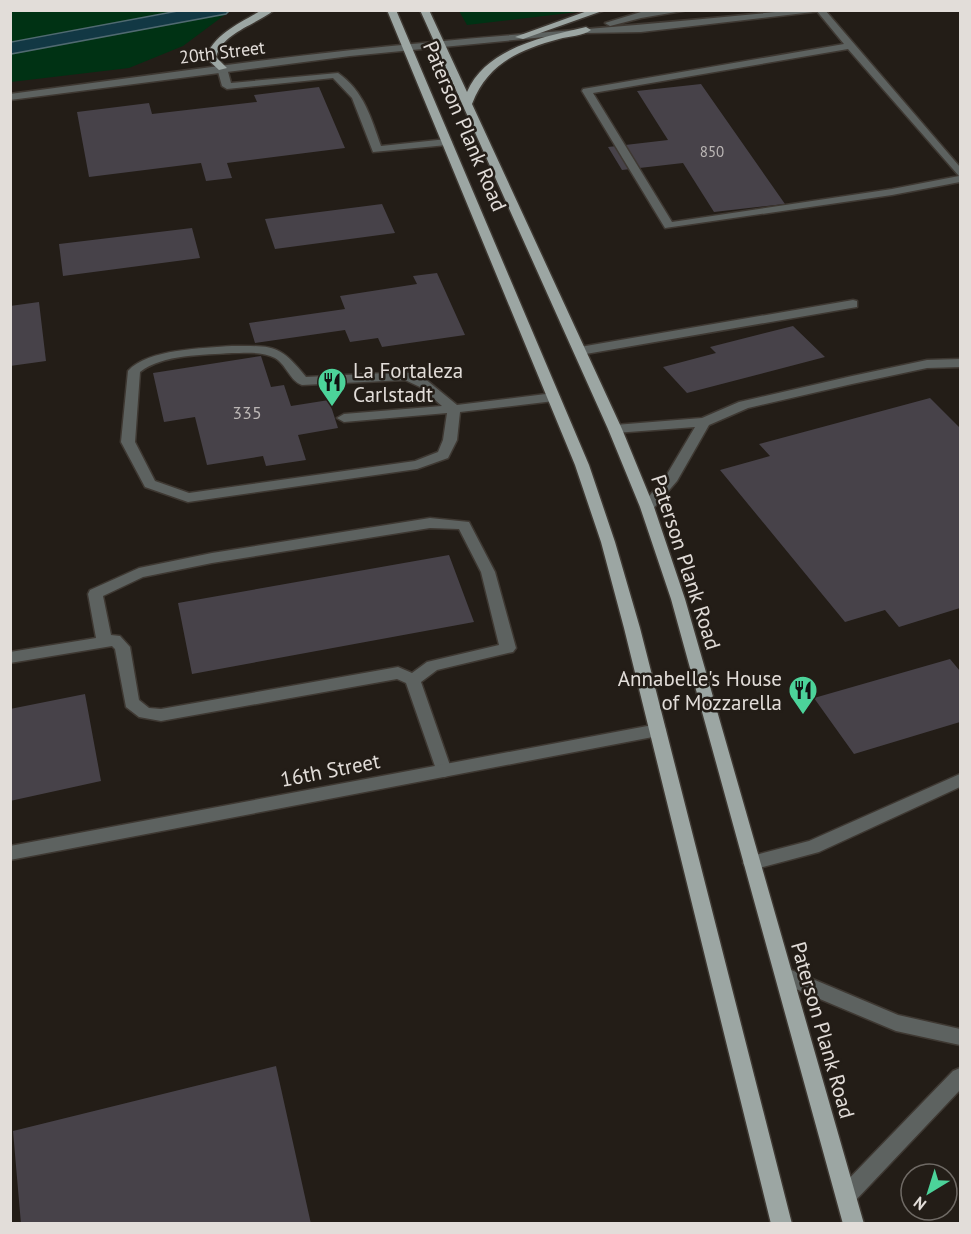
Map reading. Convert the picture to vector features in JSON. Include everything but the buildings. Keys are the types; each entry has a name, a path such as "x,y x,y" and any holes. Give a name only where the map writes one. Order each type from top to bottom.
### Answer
{"main road":[{"path":"222,68 211,58 214,48 229,35 270,10"},
{"name":"Paterson Plank Road","path":"391,10 582,465 608,542 658,730 782,1224"},
{"path":"520,37 602,10"},
{"name":"Paterson Plank Road","path":"427,13 439,44 615,429 647,507 678,599 854,1224"},
{"path":"467,104 478,80 503,57 537,41 586,30"}],"street":[{"path":"586,30 641,15 684,10"},
{"path":"586,30 641,29 826,10"},
{"path":"821,11 848,46 960,172"},
{"name":"20th Street","path":"10,97 222,68 586,30"},
{"path":"848,46 587,91 669,226 892,192 960,178"},
{"path":"222,68 227,86 335,75 347,82 355,91 377,150 447,142"},
{"path":"580,351 853,304"},
{"path":"236,349 277,353 287,361 302,381 320,383 399,376 414,378 454,409 450,440 443,455 417,465 188,498 150,484 128,442 134,371 144,364 167,357 236,349"},
{"path":"615,429 704,422 744,405 927,364 959,364"},
{"path":"344,418 454,409 554,397"},
{"path":"647,507 672,478 704,422"},
{"path":"104,641 95,594 139,573 212,558 338,537 404,529 430,523 464,525 488,572 508,648 432,666 413,680"},
{"path":"10,658 114,640 122,647 132,703 145,712 161,715 398,673 413,680 444,771"},
{"name":"16th Street","path":"10,853 658,730"},
{"path":"752,863 813,847 960,780"},
{"path":"784,975 896,1023 960,1036"},
{"path":"846,1196 960,1077"}],"green space":[{"path":"11,11 183,11 11,42"},
{"path":"459,11 586,11 467,25"},
{"path":"226,14 183,46 129,68 11,82 11,54"}],"water":[{"path":"183,10 229,11 226,14 11,54 11,42"}],"place":[{"name":"La Fortaleza Carlstadt","path":"332,408"},
{"name":"Annabelle's House of Mozzarella","path":"803,716"}]}
